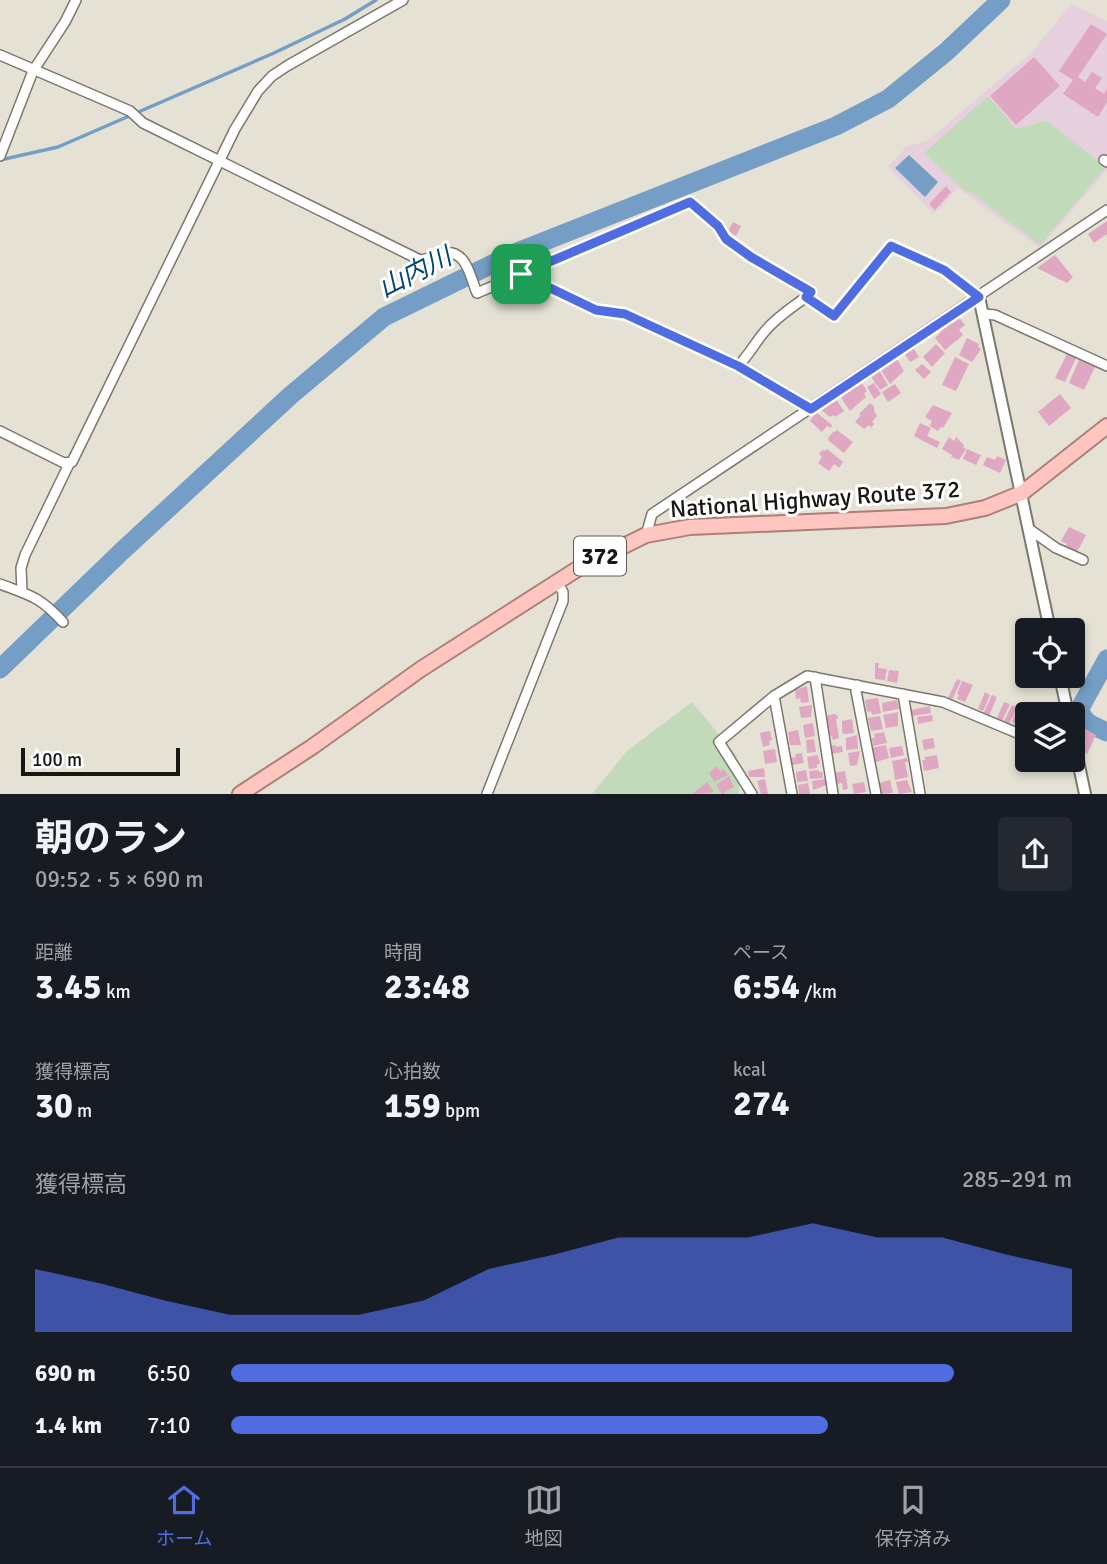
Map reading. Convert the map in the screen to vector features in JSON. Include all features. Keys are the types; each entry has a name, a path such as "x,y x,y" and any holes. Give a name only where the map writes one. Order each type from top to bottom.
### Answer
{"highway":[{"name":"National Highway Route 372","path":"240,794 312,747 421,669 556,582 611,550 646,535 690,527 946,516 985,508 1022,493 1107,426"}],"street":[{"path":"0,156 33,71 76,0"},
{"path":"22,591 20,568 25,555 219,160 258,91 272,76 403,0"},
{"path":"0,55 130,111 143,123 421,260 443,253 454,253 464,260 477,293 690,202 718,226 726,239 811,292 771,323 738,366"},
{"path":"646,535 652,514 1107,210"},
{"path":"806,297 834,316 891,246 944,270 979,297 1048,618"},
{"path":"521,274 596,310 625,314 738,366 811,409"},
{"path":"984,314 995,315 1107,366"},
{"path":"0,431 69,464"},
{"path":"1029,529 1056,548 1083,560"},
{"path":"487,794 563,601 563,592 556,582"},
{"path":"0,584 22,591 47,605 63,622"},
{"path":"752,794 719,741 774,696 807,676 943,702 1015,732"},
{"path":"815,677 833,794"},
{"path":"858,685 856,691 876,794"},
{"path":"903,694 920,794"},
{"path":"774,696 792,794"},
{"path":"1079,772 1085,794"}],"shaded area":[{"path":"1071,4 1107,21 1107,170 1040,248 957,188 938,211 933,213 888,167 907,146 927,141 1033,51"}],"green space":[{"path":"988,96 1016,129 1047,121 1106,167 1040,245 970,192 967,193 924,153"},
{"path":"692,702 737,756 739,794 592,794 627,751"}],"water":[{"path":"909,155 938,182 925,197 895,168"}],"building":[{"path":"1091,24 1107,34 1078,77 1085,82 1092,72 1102,78 1095,88 1104,94 1107,89 1107,102 1098,117 1063,94 1073,80 1059,71"},
{"path":"1034,57 1060,86 1016,125 990,96"},
{"path":"946,186 951,192 935,210 929,204"},
{"path":"1107,221 1107,234 1094,243 1088,234"},
{"path":"733,222 741,226 736,236 728,231"},
{"path":"1055,255 1073,277 1067,283 1037,268"},
{"path":"957,315 965,325 959,330 963,335 945,350 935,338"},
{"path":"967,338 979,344 981,349 972,362 959,355"},
{"path":"936,344 945,353 932,367 923,357"},
{"path":"912,346 919,357 910,362 903,352"},
{"path":"1067,354 1076,358 1065,382 1055,378"},
{"path":"955,357 969,364 956,391 942,385"},
{"path":"897,359 904,371 890,384 881,370"},
{"path":"1079,360 1095,367 1084,390 1069,383"},
{"path":"922,364 931,372 924,379 915,370"},
{"path":"879,370 888,385 880,390 870,375"},
{"path":"862,383 867,391 864,393 866,397 850,411 840,396"},
{"path":"874,383 881,394 874,399 867,387"},
{"path":"895,384 901,393 888,402 882,392"},
{"path":"1060,394 1071,408 1049,426 1038,412"},
{"path":"836,399 844,411 830,417 820,409"},
{"path":"870,403 877,416 871,428 869,425 864,429 855,422"},
{"path":"933,405 952,413 943,428 938,431 930,426 932,421 925,417"},
{"path":"816,412 832,425 831,428 827,426 822,432 810,421"},
{"path":"920,423 931,428 927,436 940,442 937,448 914,436"},
{"path":"837,430 853,442 844,453 828,438"},
{"path":"949,437 954,441 956,437 966,449 959,460 942,449"},
{"path":"827,449 843,462 839,468 834,464 829,471 818,463 822,457 819,454"},
{"path":"967,449 981,455 976,465 963,459"},
{"path":"997,456 1006,460 1000,473 983,465 987,457 995,460"},
{"path":"1069,527 1086,535 1076,554 1065,548 1067,544 1061,541"},
{"path":"875,663 879,663 878,668 887,669 885,680 875,679"},
{"path":"889,670 899,671 897,683 887,681"},
{"path":"957,679 961,681 952,700 948,698"},
{"path":"962,681 973,685 965,702 957,699"},
{"path":"807,686 809,702 801,703 800,698 796,699 795,690"},
{"path":"985,692 990,695 983,711 978,709"},
{"path":"992,695 997,697 989,716 983,714"},
{"path":"878,698 881,713 872,715 871,711 867,712 865,700"},
{"path":"897,700 899,709 883,712 882,703"},
{"path":"1004,702 1010,704 1002,721 997,718"},
{"path":"812,705 811,717 801,718 799,707"},
{"path":"1012,705 1015,707 1009,724 1004,721"},
{"path":"930,706 931,713 913,716 911,710"},
{"path":"898,712 898,726 886,728 883,715"},
{"path":"834,714 838,719 839,738 833,740 832,736 829,737 825,716"},
{"path":"932,715 933,721 918,724 917,717"},
{"path":"880,716 883,729 871,731 868,718"},
{"path":"852,719 854,733 844,734 842,721"},
{"path":"813,723 815,736 805,738 803,725"},
{"path":"1085,729 1096,735 1087,754"},
{"path":"798,730 801,745 790,745 788,732"},
{"path":"770,731 770,745 763,747 760,733"},
{"path":"884,732 887,743 873,746 874,734"},
{"path":"857,735 858,749 846,750 846,738"},
{"path":"933,738 935,748 924,750 922,740"},
{"path":"814,739 816,752 807,753 806,740"},
{"path":"886,745 889,758 873,763 870,748"},
{"path":"829,746 842,746 843,752 830,754"},
{"path":"902,746 904,755 891,758 889,748"},
{"path":"775,749 777,762 765,764 763,751"},
{"path":"860,751 857,765 850,766 848,753"},
{"path":"802,753 804,763 792,765 791,758"},
{"path":"818,755 820,764 817,764 817,768 809,769 807,757"},
{"path":"937,755 939,768 924,771 922,760"},
{"path":"907,758 908,762 905,762 908,777 895,780 892,761"},
{"path":"717,766 720,771 724,769 728,775 714,782 709,773"},
{"path":"764,768 765,777 749,777 748,771"},
{"path":"806,770 808,781 797,782 796,772"},
{"path":"819,770 823,778 810,779 809,771"},
{"path":"845,771 848,789 843,790 842,783 836,784 834,773"},
{"path":"729,776 734,787 722,794 716,785"},
{"path":"765,779 768,794 761,794 757,781"},
{"path":"825,779 826,785 813,790 812,781"},
{"path":"890,780 893,793 881,794 879,783"},
{"path":"907,780 912,792 899,794 896,782"},
{"path":"707,782 714,792 692,794"},
{"path":"864,782 866,792 854,794 852,784"},
{"path":"808,783 810,794 799,794 798,785"}],"waterway":[{"path":"0,160 58,147 274,53 345,19 376,0"},
{"name":"山内川","path":"0,669 121,552 291,395 384,317 517,252 836,126 888,99 946,52 1001,0"},
{"path":"1107,659 1080,708 1086,721 1107,732"}],"route":[{"path":"690,202 718,226 726,239 811,292 806,297 834,316 891,246 944,270 979,297 811,409 738,366 625,314 596,310 521,274 690,202"}]}
